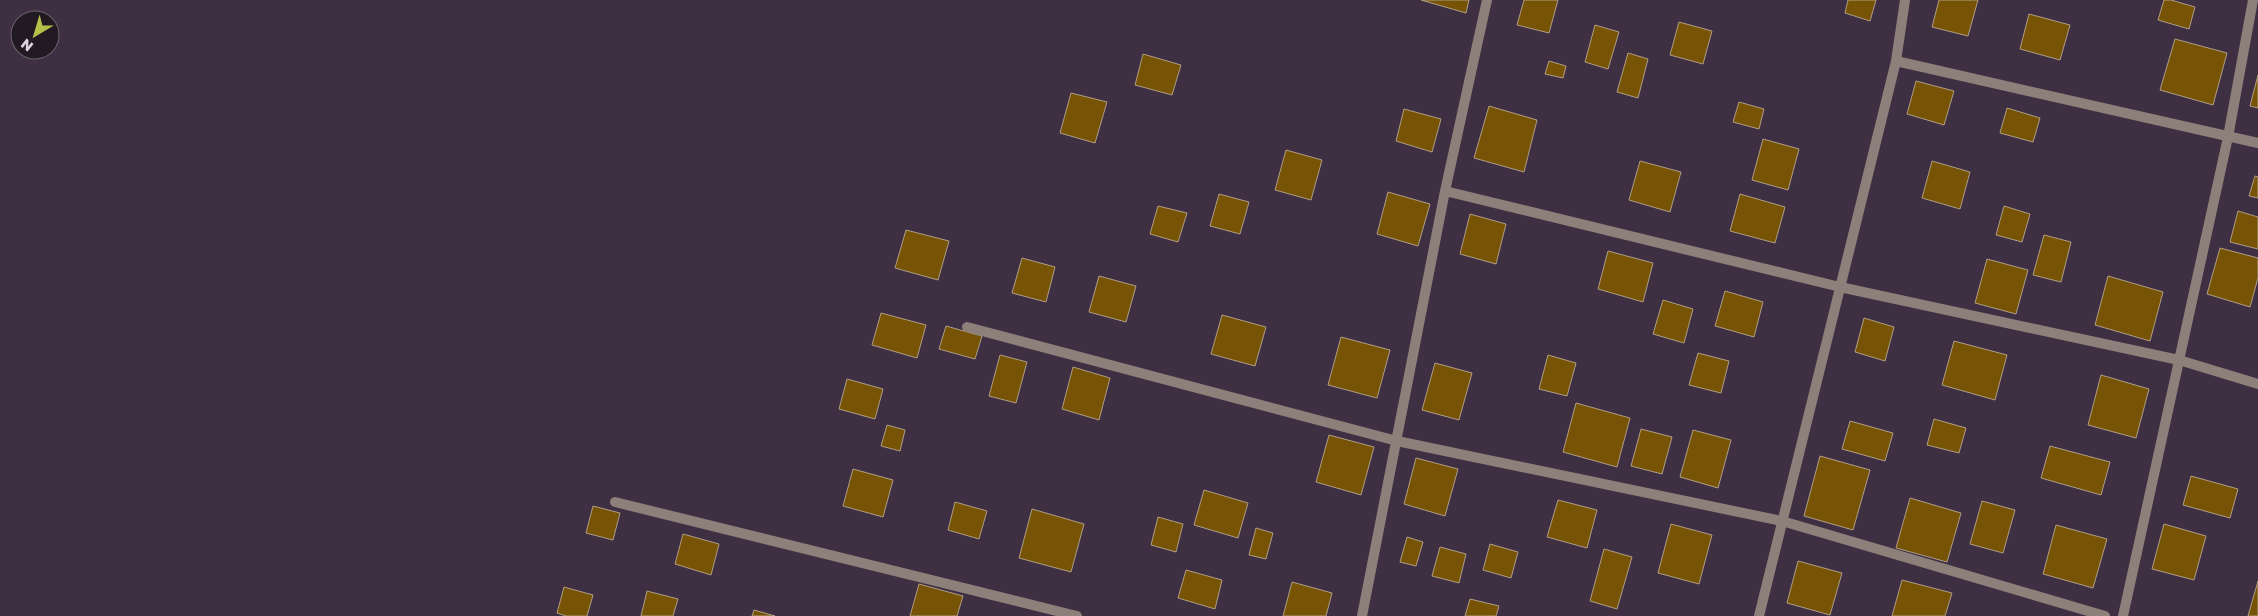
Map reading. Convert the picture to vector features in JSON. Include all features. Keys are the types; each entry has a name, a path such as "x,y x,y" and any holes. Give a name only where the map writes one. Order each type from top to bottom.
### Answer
{"street":[{"path":"1362,616 1445,191 1487,0"},
{"path":"1759,616 1896,60 1905,0"},
{"path":"2124,616 2228,136 2252,0"},
{"path":"1896,60 2258,144"},
{"path":"1445,191 1840,287 2179,360 2258,384"},
{"path":"967,328 1397,440 1782,521 2105,616"},
{"path":"615,502 1077,616"}],"building":[{"path":"1421,0 1469,0 1466,13"},
{"path":"1524,0 1558,0 1549,33 1517,25"},
{"path":"1848,0 1876,0 1870,21 1845,13"},
{"path":"1939,0 1978,0 1968,36 1932,27"},
{"path":"2164,0 2171,0 2195,7 2189,29 2158,20"},
{"path":"2029,14 2070,25 2060,60 2020,49"},
{"path":"1679,22 1712,31 1703,64 1670,55"},
{"path":"1595,25 1619,32 1608,69 1585,62"},
{"path":"2175,39 2227,53 2213,105 2160,90"},
{"path":"1628,53 1648,59 1638,98 1617,92"},
{"path":"1143,54 1181,65 1172,95 1135,85"},
{"path":"1549,61 1566,66 1563,78 1545,74"},
{"path":"2258,75 2258,108 2250,106"},
{"path":"1916,81 1954,91 1944,125 1907,114"},
{"path":"1071,93 1107,102 1095,143 1060,133"},
{"path":"1739,102 1764,109 1759,129 1733,122"},
{"path":"1489,106 1537,120 1524,172 1474,158"},
{"path":"2007,108 2040,118 2033,142 2000,133"},
{"path":"1404,109 1441,119 1432,152 1396,141"},
{"path":"1763,139 1799,149 1788,190 1752,180"},
{"path":"1286,150 1322,160 1311,200 1275,190"},
{"path":"1640,161 1681,172 1670,212 1629,200"},
{"path":"1932,161 1970,172 1960,209 1922,198"},
{"path":"2255,176 2258,177 2258,198 2249,196"},
{"path":"1388,192 1430,204 1418,246 1377,234"},
{"path":"1219,194 1249,202 1240,234 1210,226"},
{"path":"1740,194 1785,207 1775,243 1730,231"},
{"path":"1158,206 1187,213 1178,242 1150,234"},
{"path":"2004,206 2030,214 2022,242 1996,235"},
{"path":"2238,211 2258,217 2258,249 2230,242"},
{"path":"1470,214 1506,224 1496,264 1460,254"},
{"path":"906,230 949,241 938,280 895,268"},
{"path":"2044,235 2071,242 2061,282 2033,275"},
{"path":"2220,248 2258,258 2258,278 2250,307 2207,294"},
{"path":"1608,251 1653,263 1643,302 1598,289"},
{"path":"1022,258 1055,267 1046,302 1012,293"},
{"path":"1987,259 2028,270 2016,314 1975,303"},
{"path":"1099,276 1136,286 1126,322 1089,312"},
{"path":"2108,276 2163,292 2150,341 2095,325"},
{"path":"1725,291 1763,302 1754,337 1715,326"},
{"path":"1663,300 1693,309 1684,343 1653,334"},
{"path":"881,313 926,325 917,358 872,345"},
{"path":"1222,315 1266,327 1255,366 1211,354"},
{"path":"1864,318 1894,327 1885,361 1855,352"},
{"path":"946,326 982,336 975,359 939,349"},
{"path":"1341,337 1390,350 1377,398 1328,385"},
{"path":"1954,341 2007,355 1995,400 1942,385"},
{"path":"1698,353 1729,361 1721,393 1689,385"},
{"path":"1000,355 1027,362 1016,403 989,396"},
{"path":"1548,355 1576,363 1567,396 1539,389"},
{"path":"1435,363 1472,373 1459,420 1422,410"},
{"path":"1073,367 1110,378 1099,420 1062,409"},
{"path":"2101,375 2149,389 2136,438 2088,425"},
{"path":"847,379 883,389 875,419 839,409"},
{"path":"1576,403 1630,418 1617,467 1563,452"},
{"path":"1934,419 1966,428 1959,453 1927,445"},
{"path":"1850,421 1893,433 1885,461 1842,449"},
{"path":"887,425 905,430 900,451 881,446"},
{"path":"1641,429 1672,437 1662,474 1631,466"},
{"path":"1693,430 1731,440 1718,488 1680,477"},
{"path":"1329,435 1374,447 1361,495 1316,482"},
{"path":"2050,446 2110,462 2101,495 2041,478"},
{"path":"1820,456 1870,470 1853,530 1804,516"},
{"path":"1416,458 1458,469 1445,516 1404,504"},
{"path":"853,469 893,480 883,517 843,506"},
{"path":"2191,476 2238,489 2230,518 2183,505"},
{"path":"1204,490 1248,503 1238,538 1194,525"},
{"path":"1910,498 1961,513 1947,562 1896,548"},
{"path":"1558,500 1597,510 1587,548 1547,537"},
{"path":"1982,501 2015,510 2003,553 1970,544"},
{"path":"955,502 987,511 979,539 948,530"},
{"path":"593,506 620,513 613,540 586,533"},
{"path":"1032,509 1084,524 1071,572 1019,558"},
{"path":"1158,517 1183,524 1176,552 1151,545"},
{"path":"1671,524 1712,535 1699,584 1658,573"},
{"path":"2164,524 2206,536 2194,580 2152,569"},
{"path":"2056,525 2107,539 2093,588 2043,574"},
{"path":"1256,528 1273,533 1266,559 1249,555"},
{"path":"683,534 719,544 711,575 675,564"},
{"path":"1407,537 1423,542 1416,566 1400,562"},
{"path":"1490,544 1518,552 1511,578 1483,570"},
{"path":"1440,547 1466,554 1459,583 1432,576"},
{"path":"1604,549 1632,557 1617,609 1590,601"},
{"path":"1798,561 1842,573 1830,615 1787,603"},
{"path":"1186,570 1222,580 1215,609 1178,598"},
{"path":"1902,580 1952,593 1945,616 1892,616"},
{"path":"2258,581 2258,616 2248,616"},
{"path":"1292,582 1332,593 1326,616 1283,616"},
{"path":"919,584 963,596 957,616 910,616"},
{"path":"564,587 593,595 587,616 566,616 557,613"},
{"path":"647,591 678,599 673,616 641,616"},
{"path":"1470,599 1499,606 1496,616 1465,616"},
{"path":"754,610 775,616 752,616"}]}
